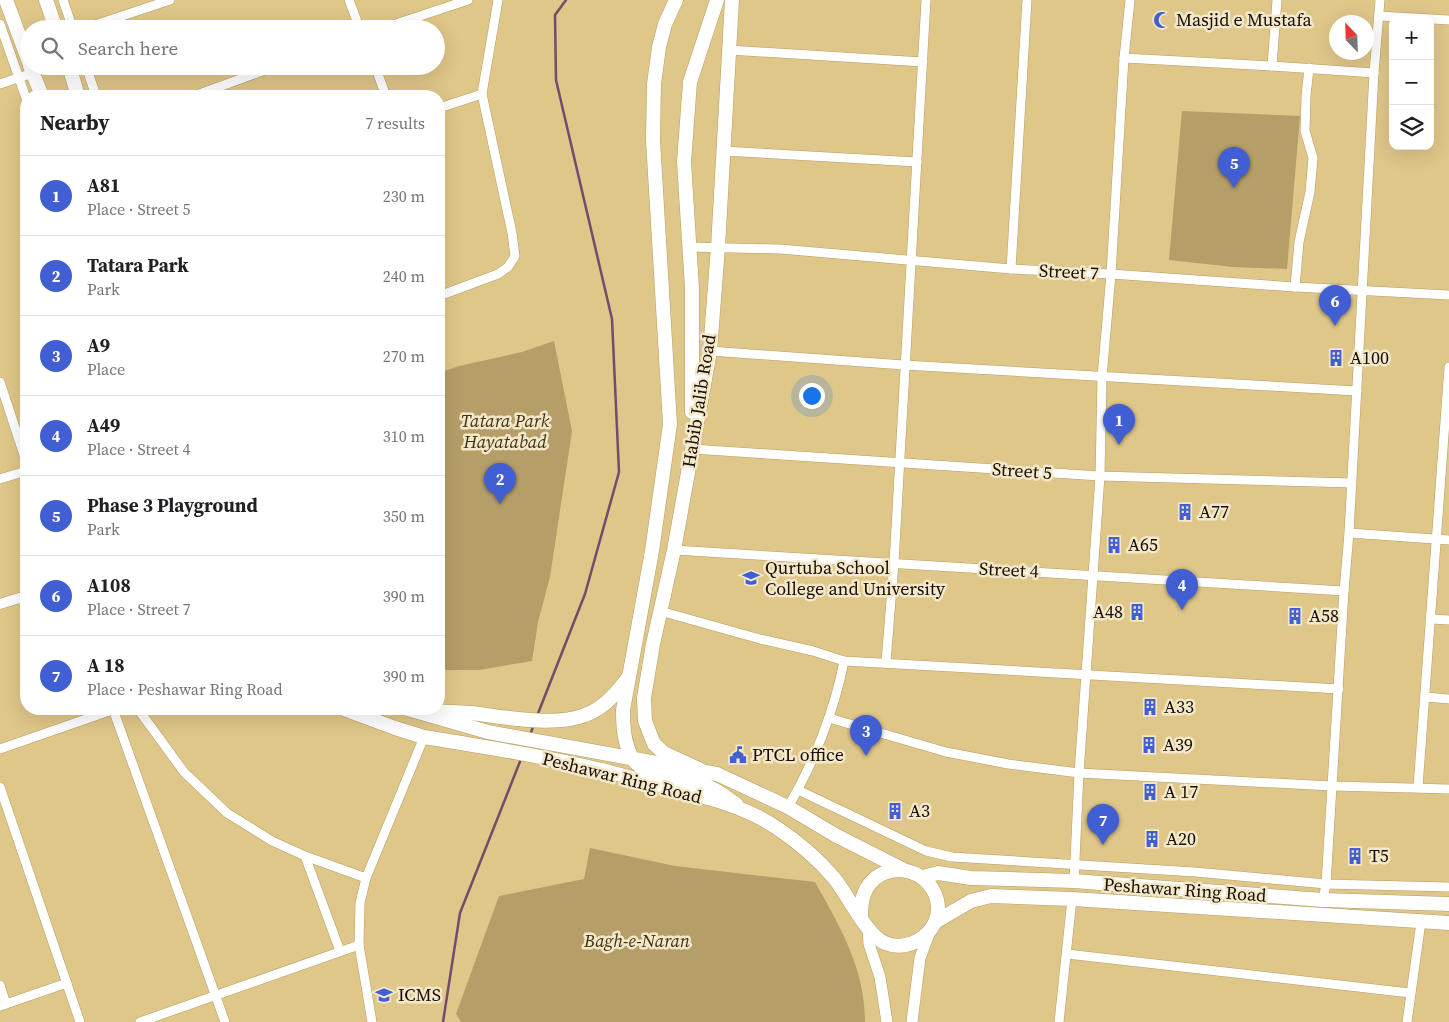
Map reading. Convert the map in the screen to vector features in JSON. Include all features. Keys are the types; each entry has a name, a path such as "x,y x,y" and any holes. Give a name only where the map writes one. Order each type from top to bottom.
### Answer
{"main road":[{"path":"6,0 20,38"},
{"path":"46,0 53,20"},
{"path":"676,0 659,48 654,84 653,140 670,424 652,551 623,710 623,731 632,758 638,767 648,772 693,780 720,792 745,810"},
{"path":"692,449 692,288 684,162 690,82 717,0"},
{"name":"Habib Jalib Road","path":"699,770 658,748 650,737 645,721 644,698 660,611 674,550 710,351 732,0"},
{"path":"34,75 40,90"},
{"path":"72,75 76,90"},
{"path":"669,409 692,405"},
{"path":"445,712 569,720 585,716 599,708 612,697 628,678"},
{"name":"Peshawar Ring Road","path":"362,715 424,736 576,765 686,791 745,810 776,827 806,850 834,879 864,923"},
{"name":"Peshawar Ring Road","path":"430,715 488,732 724,776 788,807 835,836 904,870"},
{"path":"887,1022 880,977 869,944 861,903 869,885 885,872 894,870 914,872 923,877 930,884 938,902 938,912 920,958 912,1022"},
{"name":"Peshawar Ring Road","path":"923,877 938,873 971,878 1074,881 1323,900 1449,904"},
{"name":"Peshawar Ring Road","path":"933,926 971,901 991,896 1072,899 1449,923"},
{"path":"864,923 876,938 895,946 914,943 933,926"}],"street":[{"path":"63,0 71,20"},
{"path":"110,20 170,0"},
{"path":"349,0 357,20"},
{"path":"408,20 468,0"},
{"path":"445,294 498,274 508,267 515,256 512,233 482,94 498,0"},
{"path":"886,662 894,563 926,0"},
{"path":"1011,270 1027,0"},
{"path":"1074,881 1079,773 1100,476 1102,377 1111,274 1124,58 1130,0"},
{"path":"1272,66 1277,0"},
{"path":"1323,900 1326,884 1349,533 1374,73 1380,0"},
{"path":"1379,16 1449,20"},
{"path":"0,24 23,90"},
{"path":"729,50 923,62"},
{"path":"1124,58 1374,73"},
{"path":"1296,287 1299,242 1310,192 1313,158 1305,131 1309,68"},
{"path":"0,84 21,75"},
{"path":"89,75 94,90"},
{"path":"210,90 251,75"},
{"path":"378,75 384,90"},
{"path":"445,106 482,94"},
{"path":"723,151 917,162"},
{"name":"Street 7","path":"689,248 780,249 1011,270 1111,274 1296,287 1449,295"},
{"path":"710,351 904,365 1357,391"},
{"path":"1418,788 1432,619 1449,367"},
{"path":"0,382 20,443"},
{"name":"Street 5","path":"692,449 1100,476 1352,483"},
{"path":"0,479 20,473"},
{"path":"1349,533 1449,540"},
{"name":"Street 4","path":"674,550 1344,590"},
{"path":"0,604 20,598"},
{"path":"660,611 760,639 813,651 844,661 1339,689"},
{"path":"1432,619 1449,620"},
{"path":"788,807 798,790 829,718 839,689 844,661"},
{"path":"1426,697 1449,699"},
{"path":"0,749 97,715"},
{"path":"116,715 225,1022"},
{"path":"142,715 184,772 227,813 272,841 305,856 366,878"},
{"path":"829,718 946,752 1008,764 1079,773 1332,786 1449,789"},
{"path":"372,1022 359,945 360,903 366,878 424,736"},
{"path":"0,786 80,1022"},
{"path":"798,790 926,850 952,856 1195,872 1326,884 1449,887"},
{"path":"305,856 340,951"},
{"path":"1059,1022 1072,899"},
{"path":"1407,1022 1421,922"},
{"path":"140,1022 359,945"},
{"path":"1067,954 1410,993"},
{"path":"0,985 3,1005 67,983"}],"green space":[{"path":"1182,111 1300,116 1287,269 1233,267 1169,260"},
{"name":"Tatara Park Hayatabad","path":"554,341 572,431 550,577 538,622 532,661 479,670 445,670 445,371 522,352"},
{"name":"Bagh-e-Naran","path":"590,848 675,866 815,882 842,932 856,966 864,1002 865,1022 461,1022 456,1014 499,896 584,879"}],"waterway":[{"path":"537,716 585,594 619,472 612,319 556,80 555,15 566,0"},
{"path":"530,735 534,724"},
{"path":"443,1022 460,913 521,759"}],"place":[{"name":"Masjid e Mustafa","path":"1162,20"},
{"name":"Phase 3 Playground","path":"1234,188"},
{"name":"A108","path":"1335,326"},
{"name":"A100","path":"1336,358"},
{"name":"A81","path":"1119,445"},
{"name":"Tatara Park","path":"500,504"},
{"name":"A77","path":"1185,512"},
{"name":"A65","path":"1114,545"},
{"name":"Qurtuba School College and University","path":"751,578"},
{"name":"A49","path":"1182,610"},
{"name":"A48","path":"1137,612"},
{"name":"A58","path":"1295,616"},
{"name":"A33","path":"1150,707"},
{"name":"A39","path":"1149,745"},
{"name":"PTCL office","path":"738,755"},
{"name":"A9","path":"866,756"},
{"name":"A 17","path":"1150,792"},
{"name":"A3","path":"895,811"},
{"name":"A20","path":"1152,839"},
{"name":"A 18","path":"1103,845"},
{"name":"T5","path":"1355,856"},
{"name":"ICMS","path":"384,995"}]}
